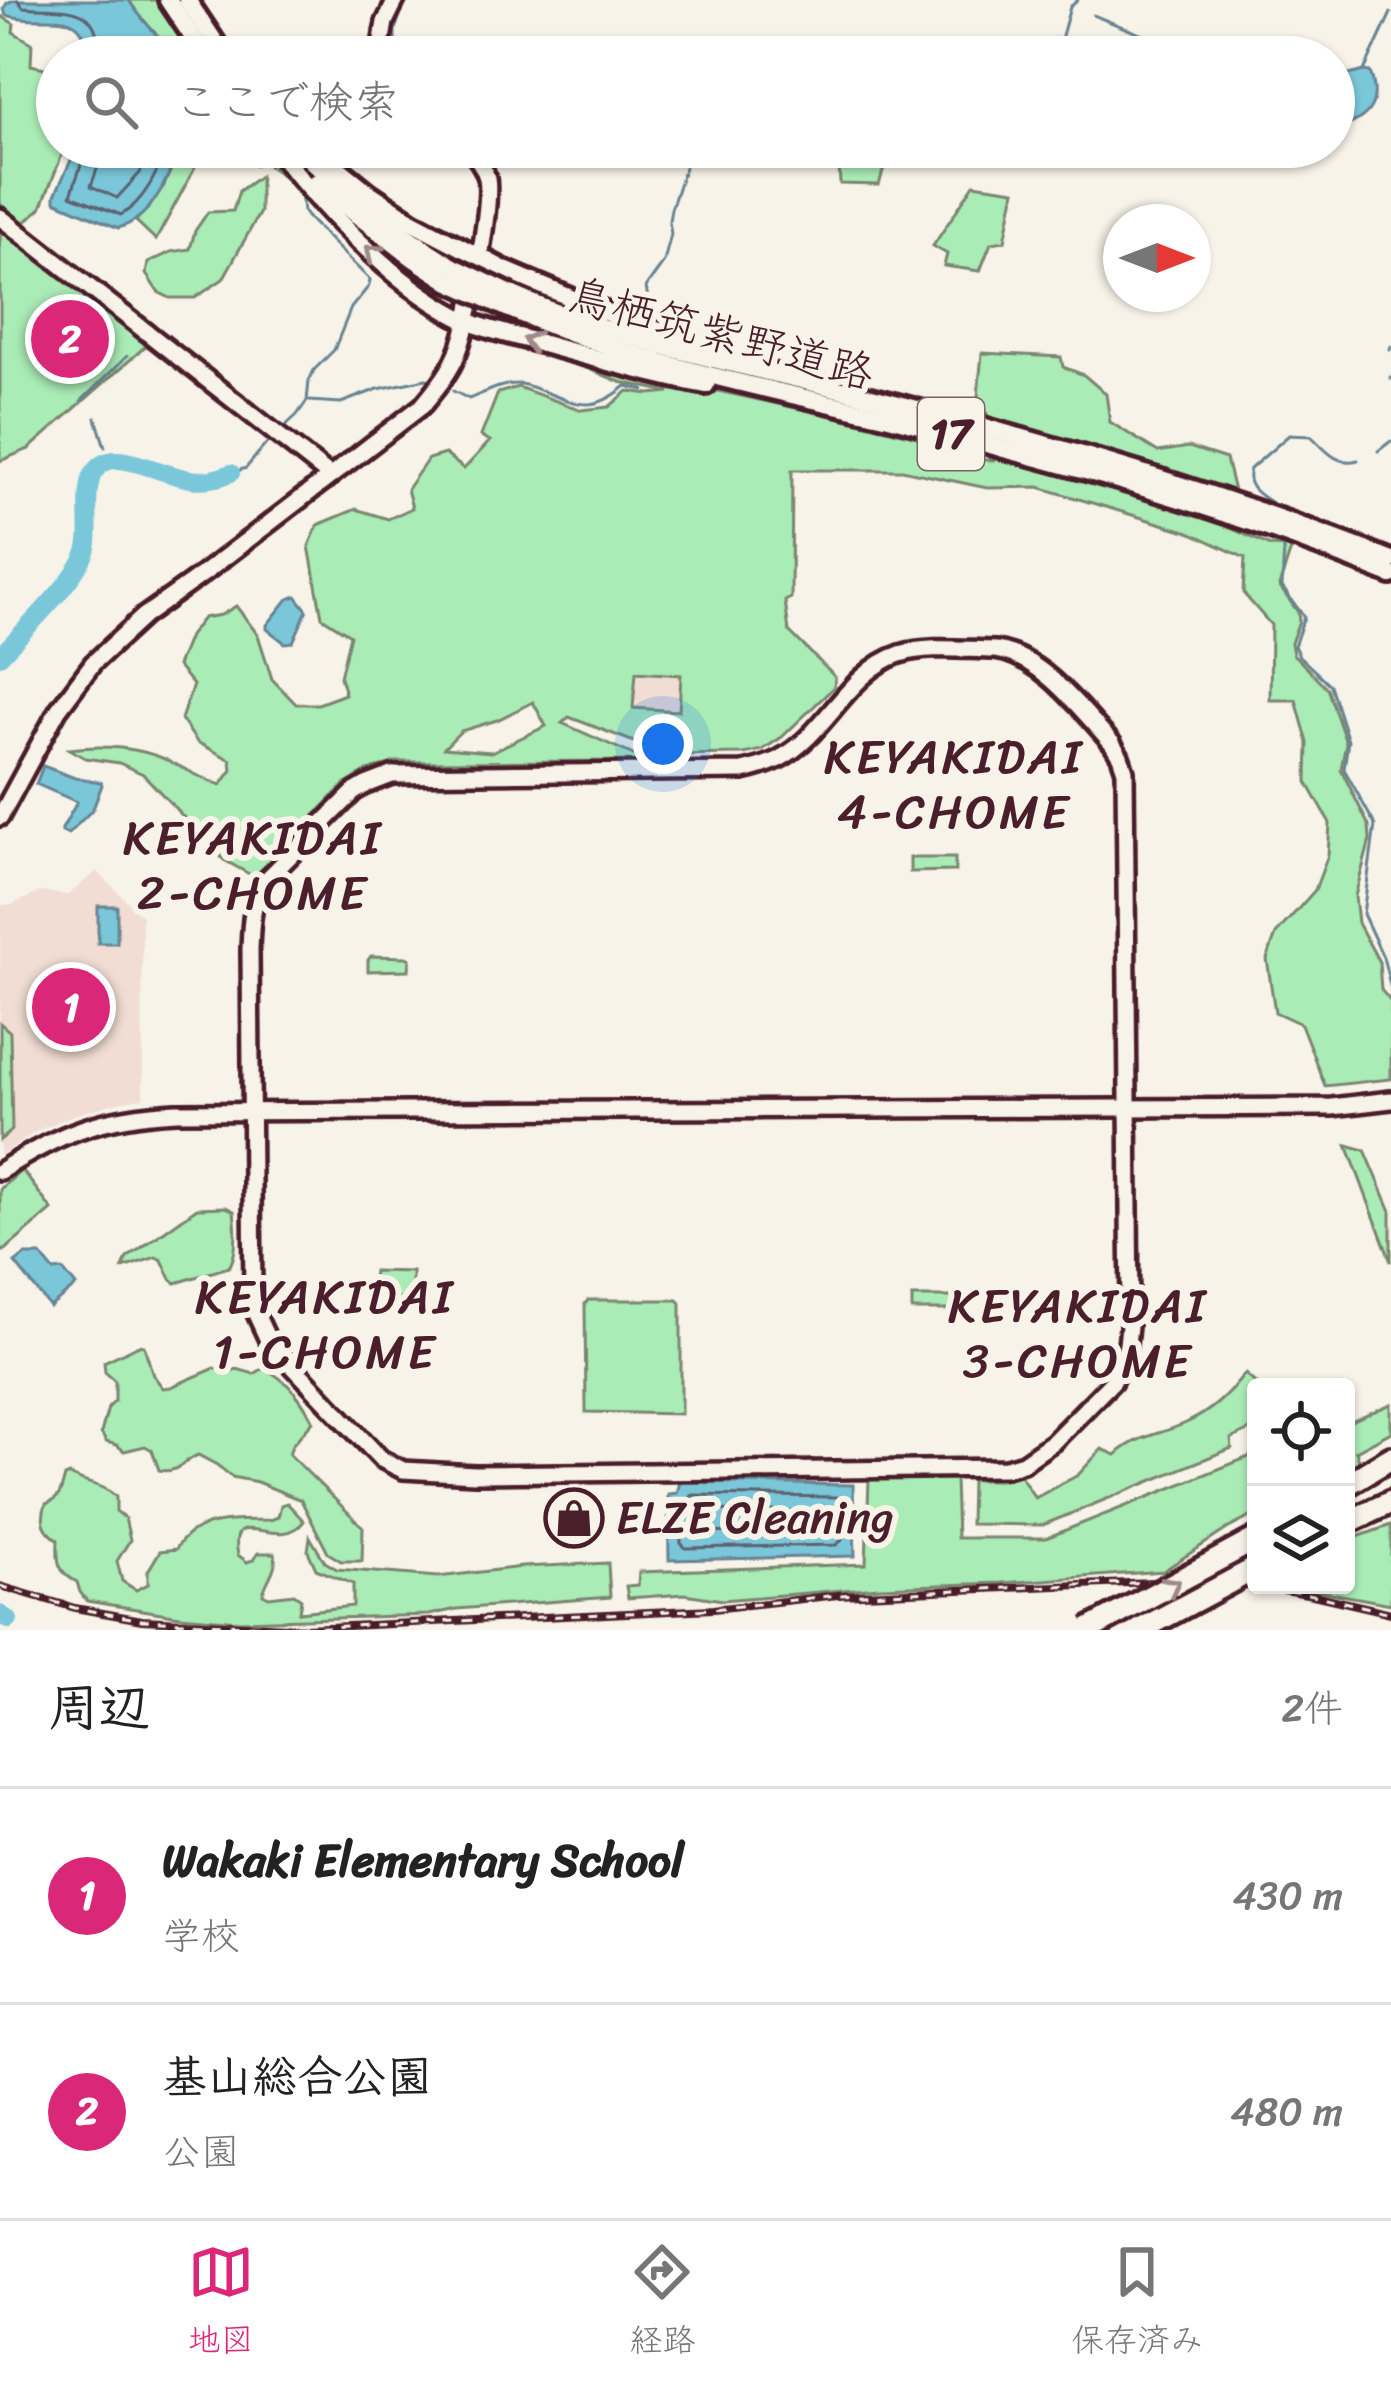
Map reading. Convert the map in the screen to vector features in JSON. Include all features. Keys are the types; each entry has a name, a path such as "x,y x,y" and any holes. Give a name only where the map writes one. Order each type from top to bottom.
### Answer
{"highway":[{"path":"1352,1486 1391,1458"},
{"path":"1355,1487 1391,1473"},
{"path":"1355,1519 1391,1502"},
{"path":"1088,1630 1247,1544"},
{"path":"1140,1630 1247,1573"}],"main road":[{"path":"168,0 192,36"},
{"path":"188,0 211,36"},
{"path":"292,168 356,238 414,288 466,321 700,384 811,392"},
{"name":"鳥栖筑紫野道路","path":"299,168 357,217 452,274 592,342 811,392 1132,484 1313,543 1391,575"},
{"name":"17","path":"318,168 452,274"},
{"path":"337,168 412,222 479,256 597,309 811,392"},
{"name":"17","path":"811,392 1113,463 1391,560"}],"street":[{"path":"383,36 396,0"},
{"path":"0,817 58,710 93,663 144,616 422,406 444,380 459,351 479,256 488,187 483,168"},
{"path":"0,217 330,476"},
{"path":"995,650 1018,655 1035,665 1120,756 1125,771 1130,1317 1126,1354 1113,1381 1053,1442 1023,1463 988,1469 496,1474 424,1473 391,1465 369,1448 268,1340 253,1299 250,1112 251,928 258,891 311,833 365,785 392,775 418,773 743,771 780,759 866,674 886,660 914,651 995,650"},
{"path":"0,1171 65,1133 108,1120 176,1112 1332,1106 1391,1100"}],"shaded area":[{"path":"636,671 681,675 678,712 633,708"},
{"path":"97,871 142,916 143,1098 71,1116 0,1155 0,905 40,892 68,895"}],"green space":[{"path":"129,0 157,0 179,36 157,36"},
{"path":"0,15 14,24 13,32 32,43 36,168 57,168 41,208 24,223 0,204"},
{"path":"171,168 195,168 156,240 136,221 164,186"},
{"path":"839,168 884,168 879,185 840,184"},
{"path":"260,176 260,212 223,279 195,298 170,298 158,292 146,274 148,263 190,249 208,212 233,211 239,191"},
{"path":"974,184 1015,190 1005,241 991,243 980,271 944,266 947,254 933,246"},
{"path":"0,228 147,345 29,449 0,461"},
{"path":"551,353 894,431 943,444 970,458 1000,458 1196,513 1271,546 1292,547 1279,586 1298,612 1293,654 1327,688 1346,743 1341,769 1369,826 1370,840 1355,896 1358,923 1379,962 1381,990 1391,1002 1391,1079 1325,1086 1301,1024 1275,1012 1267,959 1276,934 1315,890 1328,855 1330,823 1307,782 1308,743 1296,700 1270,700 1271,625 1243,593 1245,558 1189,532 1039,487 987,488 902,470 792,470 791,598 785,601 789,631 835,677 834,687 762,750 668,755 569,717 562,723 647,761 395,762 344,785 259,873 251,875 224,860 143,774 69,749 144,752 221,785 232,770 231,760 197,742 181,719 193,685 177,666 189,636 203,618 236,606 258,635 272,679 296,704 318,704 345,694 340,677 350,635 322,617 309,546 318,525 356,509 388,519 412,508 407,489 428,459 445,454 464,469 490,441 481,436 498,393 518,387 581,410 609,407 628,391 670,392 620,382","holes":["636,672 681,675 679,711 633,708","533,702 546,726 491,752 444,748 461,731"]},
{"path":"982,353 1061,357 1063,367 1084,375 1106,394 1110,422 1158,452 1189,447 1226,459 1234,491 989,418 978,396"},
{"path":"910,858 955,858 955,871 910,872"},
{"path":"371,956 406,957 409,970 368,971"},
{"path":"0,1023 10,1032 12,1130 0,1140"},
{"path":"1347,1145 1365,1150 1391,1211 1391,1262"},
{"path":"22,1170 52,1210 4,1251 0,1247 0,1189"},
{"path":"197,1208 234,1211 235,1225 229,1267 176,1283 156,1257 123,1268 127,1258"},
{"path":"374,1271 412,1272 412,1299 389,1299 372,1284"},
{"path":"912,1297 955,1297 954,1310 912,1310"},
{"path":"588,1300 681,1303 681,1414 586,1412"},
{"path":"144,1346 153,1375 163,1388 215,1368 254,1374 264,1368 287,1384 313,1421 289,1454 363,1527 362,1561 341,1561 328,1553 301,1500 232,1477 198,1455 166,1471 159,1470 152,1450 145,1446 124,1451 106,1442 101,1433 108,1408 115,1401 115,1381 105,1372 104,1362"},
{"path":"1245,1374 1250,1378 1247,1431 1231,1439 1232,1448 1043,1525 970,1524 971,1480 1020,1475 1035,1498 1078,1475 1102,1449 1116,1455 1141,1439 1195,1419"},
{"path":"1391,1404 1391,1432 1356,1451 1360,1463 1355,1466 1355,1419"},
{"path":"1247,1458 1247,1519 1163,1571 722,1600 685,1594 628,1598 626,1586 638,1585 639,1572 866,1564 869,1479 955,1479 957,1538 1046,1538"},
{"path":"70,1475 116,1497 116,1511 125,1518 130,1540 117,1561 122,1581 136,1590 148,1584 148,1571 160,1551 176,1549 194,1531 217,1522 270,1520 287,1503 304,1521 282,1533 240,1532 238,1555 247,1562 258,1553 275,1553 263,1594 294,1594 301,1599 299,1612 353,1606 353,1584 316,1569 308,1551 310,1537 325,1562 337,1569 438,1577 608,1563 610,1597 429,1615 238,1621 87,1601 77,1582 62,1570 58,1540 43,1520 46,1504 58,1497"},
{"path":"1391,1525 1391,1604 1336,1594 1355,1594 1355,1538"}],"water":[{"path":"129,0 157,36 84,36 71,22 6,15 7,3"},
{"path":"1370,72 1374,94 1369,110 1355,122 1355,73"},
{"path":"67,168 171,168 150,206 118,228 55,201"},
{"path":"296,596 307,610 293,642 285,643 267,625"},
{"path":"43,766 101,782 93,809 68,834 62,829 77,802 36,784"},
{"path":"98,906 117,906 117,943 98,943"},
{"path":"25,1255 41,1255 76,1286 50,1307 15,1263"},
{"path":"680,1482 853,1485 855,1556 669,1560 668,1494 677,1493"}],"waterway":[{"path":"1062,36 1070,7 1078,0"},
{"path":"395,36 401,12"},
{"path":"1364,71 1391,13"},
{"path":"1093,15 1145,36"},
{"path":"650,312 646,287 664,262 671,209 685,168"},
{"path":"283,428 307,401 314,370 334,350 351,308 370,280 309,219 301,194"},
{"path":"1390,350 1391,346"},
{"path":"81,401 127,356"},
{"path":"309,401 341,403 378,389 433,380"},
{"path":"453,391 469,399 520,384 587,404 605,400 626,386 644,390"},
{"path":"96,418 105,447"},
{"path":"1274,505 1252,486 1250,469 1289,435 1311,436 1337,459 1358,460"},
{"path":"231,473 246,468 271,438"},
{"path":"1378,451 1391,441"},
{"path":"0,656 82,560 89,537 90,483 102,464 125,461 197,480 231,473"},
{"path":"1284,547 1282,587 1304,617 1294,646 1330,685 1348,741 1344,769 1375,825 1363,914 1383,957 1391,989"},
{"path":"0,1614 9,1620"}],"railway":[{"path":"0,1586 75,1608 142,1620 306,1628 713,1609 838,1595 1177,1581 1249,1584 1391,1613"}],"place":[{"name":"基山総合公園","path":"70,339"},
{"name":"Wakaki Elementary School","path":"71,1007"},
{"name":"ELZE Cleaning","path":"574,1518"}],"district":[{"name":"KEYAKIDAI 4-CHOME","path":"954,784"},
{"name":"KEYAKIDAI 2-CHOME","path":"253,864"},
{"name":"KEYAKIDAI 1-CHOME","path":"325,1324"},
{"name":"KEYAKIDAI 3-CHOME","path":"1078,1332"}]}
